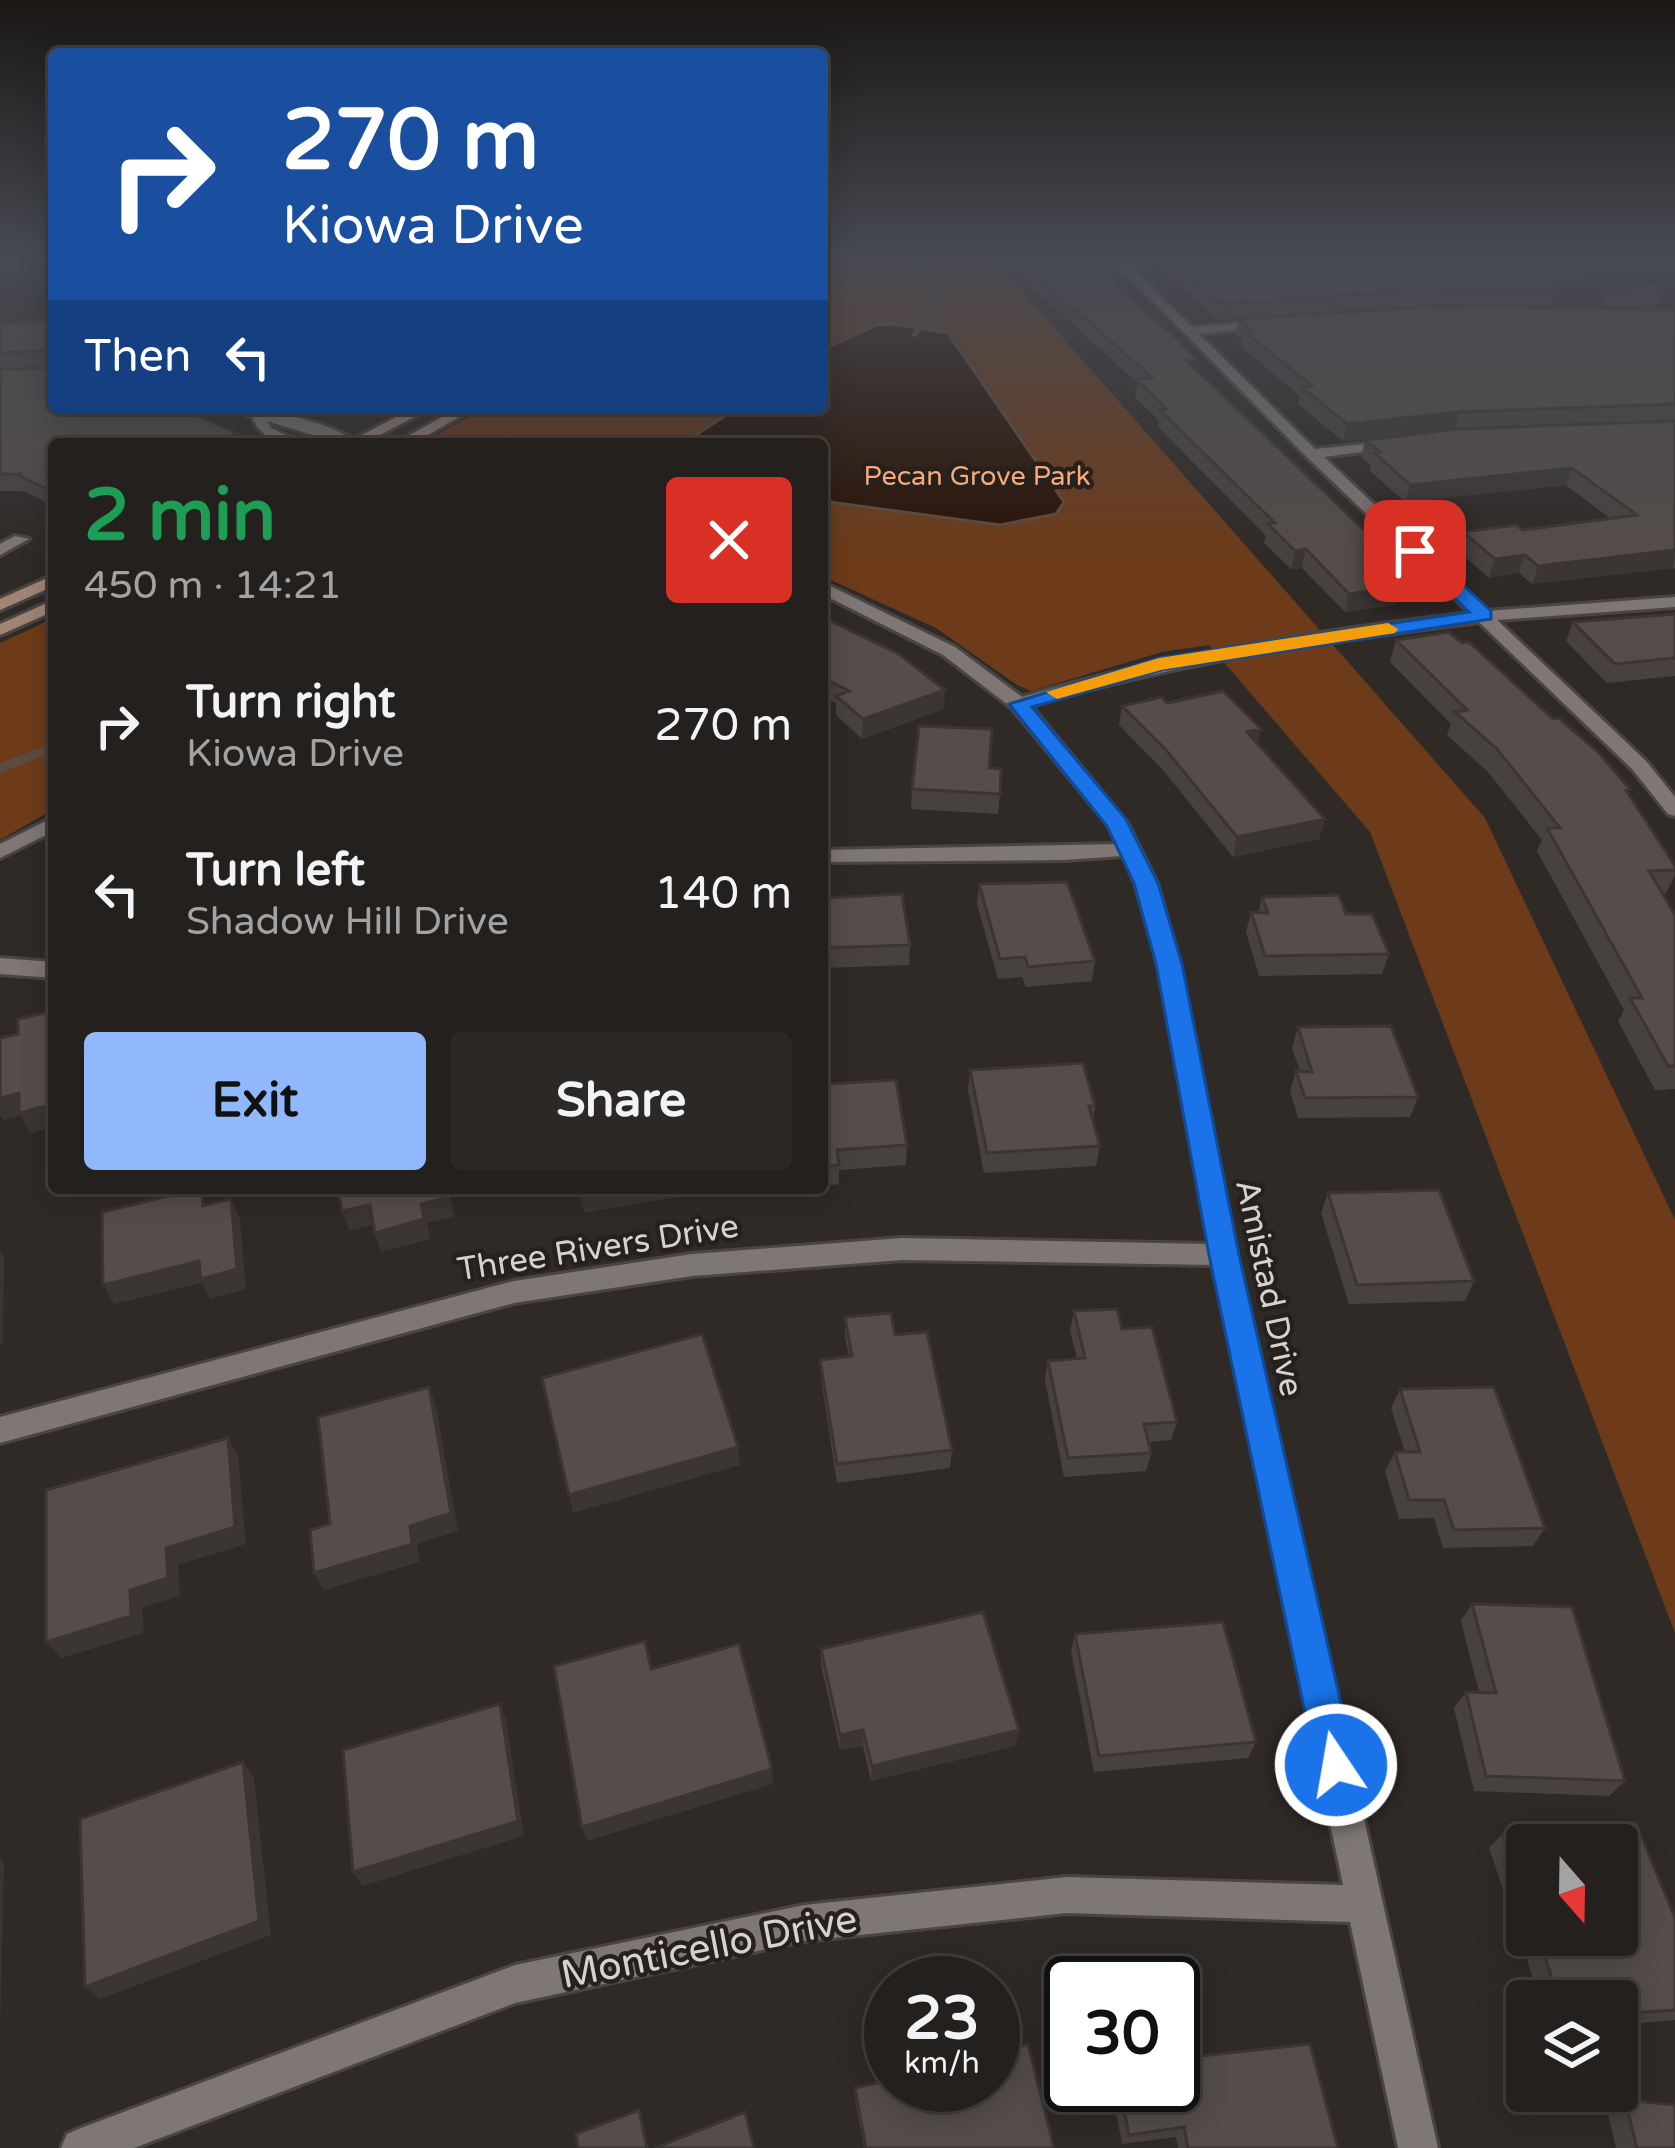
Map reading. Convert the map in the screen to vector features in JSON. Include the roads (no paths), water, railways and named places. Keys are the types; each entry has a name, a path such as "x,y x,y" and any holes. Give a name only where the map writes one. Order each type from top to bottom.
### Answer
{"street":[{"path":"1215,358 1639,765 1675,810"},
{"path":"247,414 336,438"},
{"path":"365,438 412,414"},
{"path":"412,438 457,414"},
{"path":"257,418 266,431 283,438"},
{"path":"1312,454 1407,442"},
{"path":"0,532 21,539 0,550"},
{"path":"0,604 48,583"},
{"name":"Amistad Drive","path":"828,590 949,651 1019,704 1075,767 1132,849 1169,964 1224,1255 1418,2148"},
{"path":"1019,704 1159,664 1484,615 1575,605 1675,602"},
{"path":"0,630 48,608"},
{"path":"0,852 48,826"},
{"path":"828,856 1132,849"},
{"path":"0,966 48,970"},
{"name":"Three Rivers Drive","path":"0,1430 514,1292 692,1265 902,1249 1224,1255"},
{"name":"Monticello Drive","path":"81,2148 515,1984 804,1923 1067,1895 1366,1904"}],"waterway":[{"path":"36,754 48,750"},
{"path":"36,754 42,752"},
{"path":"0,768 36,754"}],"park label":[{"name":"Pecan Grove Park","path":"977,476"}]}
